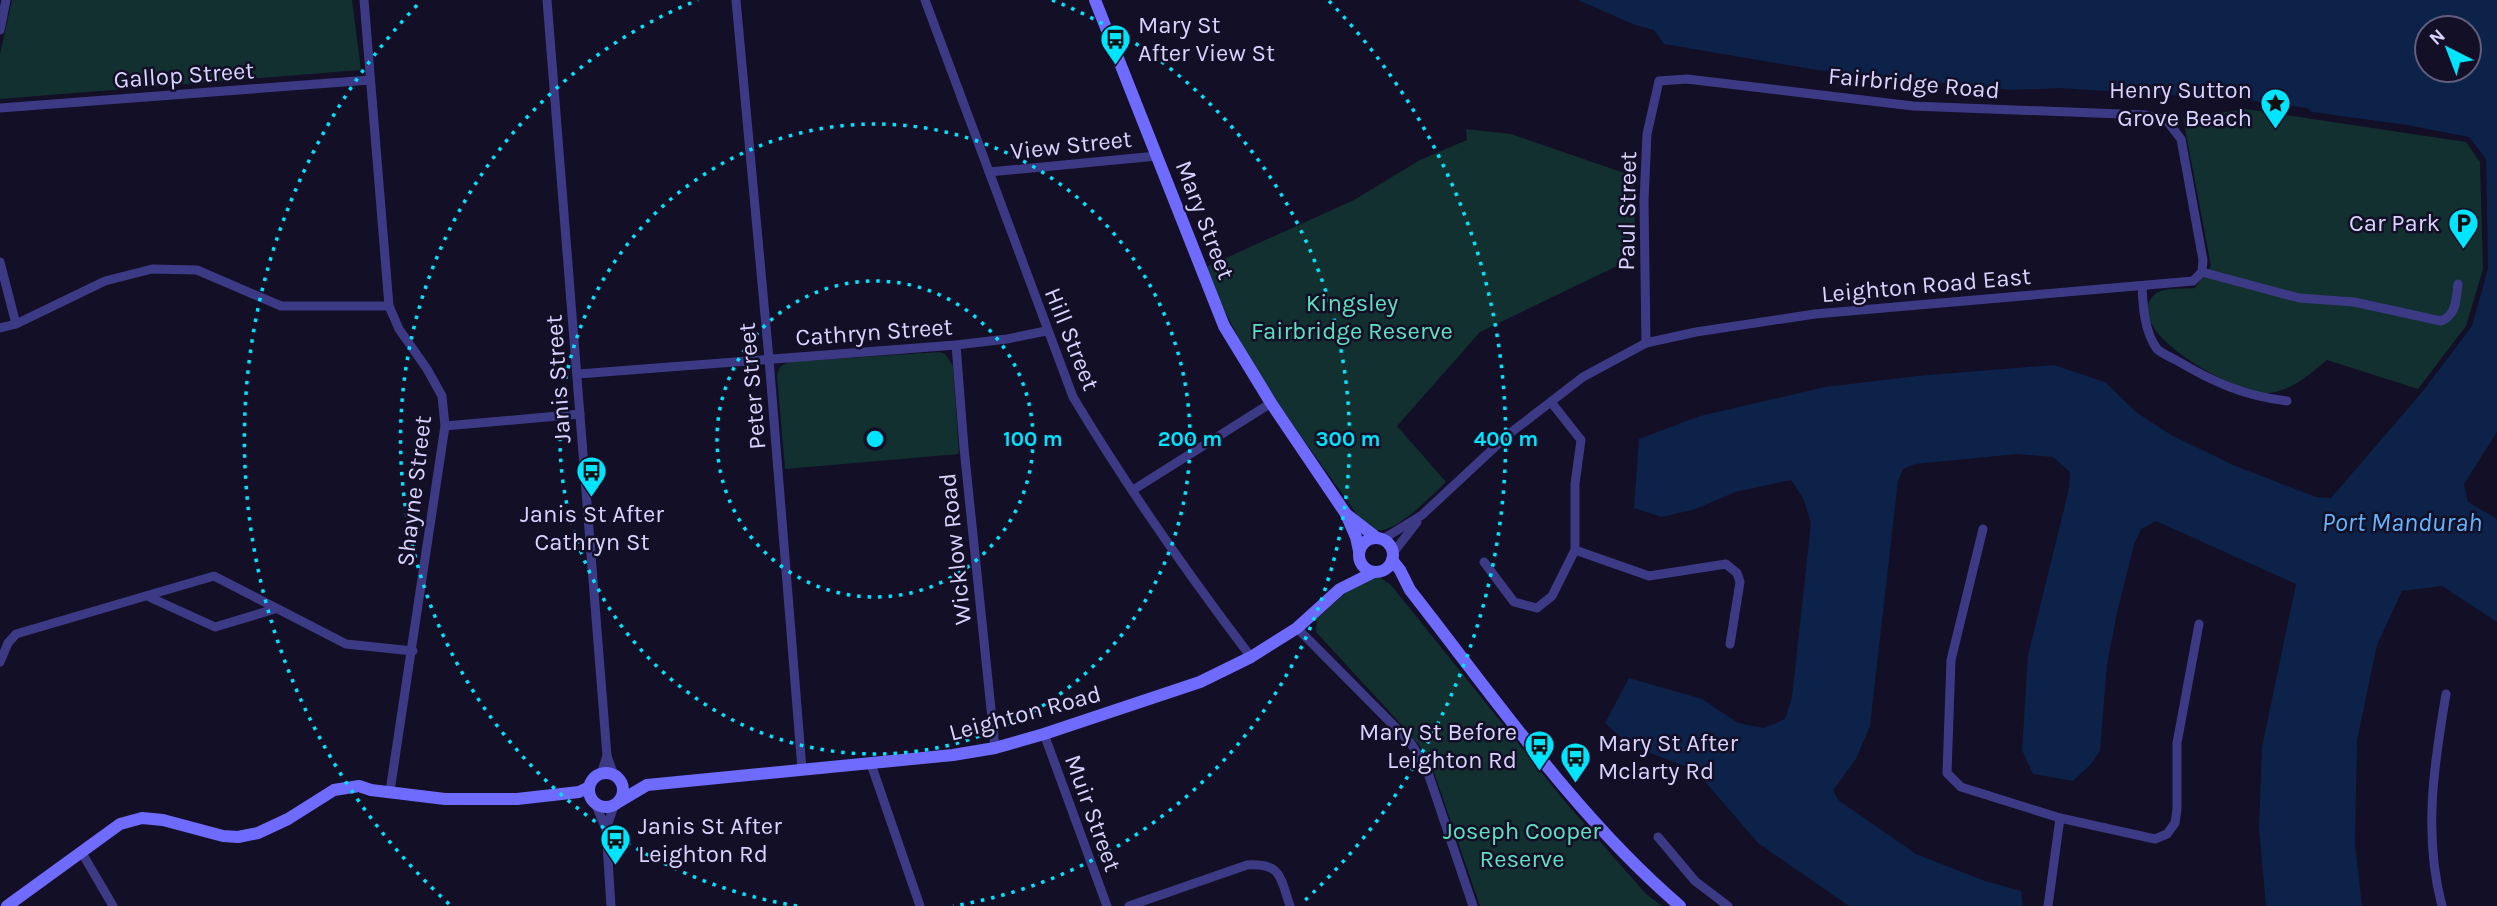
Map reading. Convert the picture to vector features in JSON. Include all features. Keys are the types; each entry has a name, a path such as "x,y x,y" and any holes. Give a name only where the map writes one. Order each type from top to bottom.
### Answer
{"street":[{"path":"0,30 6,0"},
{"name":"Shayne Street","path":"364,0 389,306 399,329 442,396 445,426 390,791"},
{"name":"Janis Street","path":"547,0 607,756 611,776"},
{"name":"Peter Street","path":"736,0 769,359 802,769"},
{"name":"Hill Street","path":"925,0 1046,331 1073,397 1189,576 1251,657"},
{"name":"Mary Street","path":"1095,0 1224,326 1346,514 1364,567 1392,576 1410,590"},
{"name":"Fairbridge Road","path":"1659,81 1687,79 1913,106 2146,115 2167,121 2181,139 2203,260 2202,272"},
{"name":"Gallop Street","path":"0,108 370,80"},
{"name":"Paul Street","path":"1646,343 1646,148 1659,81"},
{"name":"View Street","path":"989,172 1157,156"},
{"path":"0,262 16,324"},
{"path":"0,328 16,324 105,281 152,269 197,270 281,306 389,306"},
{"path":"2202,272 2299,298 2354,302 2441,321 2452,313 2458,284"},
{"name":"Leighton Road East","path":"1380,538 1422,514 1509,434 1583,377 1646,343 1696,332 1815,314 2193,281 2202,272"},
{"path":"2142,286 2144,315 2158,350 2197,373 2237,391 2287,401"},
{"name":"Cathryn Street","path":"578,374 956,345 1046,331"},
{"name":"Wicklow Road","path":"956,345 995,748"},
{"path":"1484,562 1514,602 1537,608 1552,596 1575,550 1575,484 1581,440 1551,402"},
{"path":"1133,490 1272,403"},
{"path":"445,426 580,414"},
{"name":"Mary Street","path":"1346,514 1390,545 1393,557 1410,590 1594,822 1645,875 1680,906"},
{"name":"Leighton Road East","path":"1393,557 1422,514"},
{"path":"1983,529 1951,660 1947,773 1961,787 2060,818 2155,839 2167,834 2175,823 2177,743 2199,624"},
{"path":"1359,555 1364,542 1380,538"},
{"path":"1575,550 1648,576 1726,564 1737,573 1740,582 1730,644"},
{"name":"Leighton Road","path":"1340,589 1359,555"},
{"path":"1377,572 1388,567 1393,557"},
{"name":"Leighton Road","path":"611,776 647,785 871,764 995,748 1200,682 1251,657 1297,628 1340,589 1377,572"},
{"path":"0,662 8,643 16,634 214,576 346,644 412,651"},
{"path":"147,596 215,627 275,609"},
{"path":"1297,628 1410,742 1426,767 1473,906"},
{"path":"2441,906 2430,821 2436,754 2446,694"},
{"name":"Muir Street","path":"1044,734 1107,906"},
{"path":"871,764 920,906"},
{"path":"606,829 623,790 611,776 592,782 589,795 606,829 611,906"},
{"name":"Leighton Road","path":"617,803 647,785"},
{"path":"6,906 104,835 135,825 228,843 261,839 338,795 371,789 445,799 589,795 606,808 617,803"},
{"path":"2049,903 2060,818"},
{"path":"1658,837 1695,881 1728,906"},
{"path":"82,853 113,906"},
{"path":"1129,906 1247,865 1265,864 1279,872 1290,906"}],"green space":[{"path":"12,0 352,0 361,70 0,99 0,54"},
{"path":"2246,109 2466,142 2480,162 2483,269 2466,326 2418,389 2327,360 2305,378 2280,391 2261,393 2248,390 2207,371 2185,357 2166,342 2153,326 2147,310 2153,296 2167,290 2195,288 2211,266 2183,118"},
{"name":"Kingsley Fairbridge Reserve","path":"1466,129 1511,134 1633,176 1636,257 1480,332 1397,426 1446,482 1402,521 1392,527 1374,530 1358,516 1254,365 1220,301 1206,267 1354,200 1420,160 1467,140"},
{"path":"939,352 945,354 953,366 959,454 785,469 777,375 780,367 789,362"},
{"name":"Joseph Cooper Reserve","path":"1378,576 1391,585 1567,804 1646,894 1662,906 1480,906 1429,758 1316,632 1317,618 1358,582"}],"water":[{"name":"Port Mandurah","path":"1578,0 2497,0 2497,432 2464,484 2468,502 2497,519 2497,622 2442,586 2402,591 2377,645 2357,740 2355,843 2362,906 2266,906 2259,829 2262,747 2296,584 2156,521 2141,529 2134,545 2117,613 2107,664 2100,751 2073,781 2033,774 2022,750 2028,655 2069,489 2070,472 2053,457 2017,454 1915,464 1903,469 1898,481 1870,726 1856,759 1833,790 1838,800 1916,854 1985,881 2021,891 2023,906 1849,906 1758,843 1695,770 1629,745 1605,723 1629,678 1702,699 1738,723 1764,728 1785,719 1792,697 1811,523 1803,498 1791,480 1735,492 1696,509 1662,517 1634,508 1639,439 1700,416 1825,387 1917,376 2054,365 2105,382 2136,412 2171,435 2233,465 2316,497 2331,498 2423,391 2472,326 2488,269 2486,159 2469,137 2246,100 2060,88 2011,90 1817,70 1664,44 1654,30 1635,25"}],"place":[{"name":"Mary St After View St","path":"1115,66"},
{"name":"Henry Sutton Grove Beach","path":"2275,131"},
{"name":"Car Park","path":"2463,250"},
{"name":"Janis St After Cathryn St","path":"592,499"},
{"name":"Mary St Before Leighton Rd","path":"1540,773"},
{"name":"Mary St After Mclarty Rd","path":"1575,784"},
{"name":"Janis St After Leighton Rd","path":"615,867"}]}
